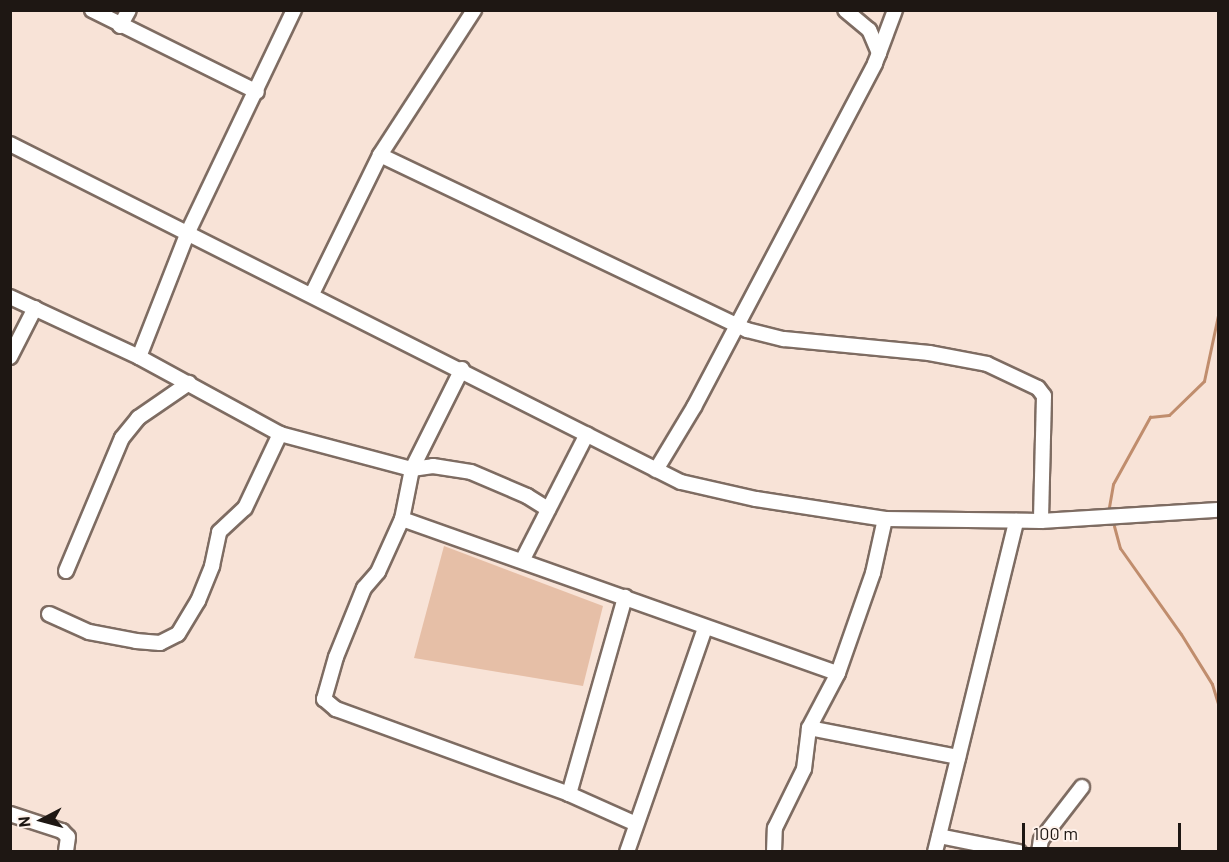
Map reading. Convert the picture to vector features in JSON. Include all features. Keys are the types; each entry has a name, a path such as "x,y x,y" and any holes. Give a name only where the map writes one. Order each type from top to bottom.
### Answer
{"street":[{"path":"92,10 120,26 257,92"},
{"path":"120,26 129,10"},
{"path":"139,357 188,232 257,92 294,10"},
{"path":"312,294 380,154 474,10"},
{"path":"845,10 869,30 879,53"},
{"path":"656,471 736,325 879,53 895,10"},
{"path":"869,30 888,26"},
{"path":"10,144 462,369 656,471 717,491 885,519 1041,521 1218,510"},
{"path":"380,154 736,325 784,339 929,353 987,364 1038,388 1044,396 1041,521"},
{"path":"10,297 139,357 280,434 412,469 433,466 471,472 527,496 548,510"},
{"path":"10,357 35,308"},
{"path":"462,369 412,469 402,519 378,572 361,596 324,699 336,709 569,794 636,824"},
{"path":"66,571 122,438 138,418 189,383"},
{"path":"49,614 89,632 136,640 160,643 178,634 198,601 212,566 219,532 245,508 280,434"},
{"path":"524,559 587,434"},
{"path":"402,519 524,559 705,627 838,673"},
{"path":"774,852 775,828 804,769 809,728 838,673 873,573 885,519"},
{"path":"935,852 1016,521"},
{"path":"569,794 625,597"},
{"path":"627,852 705,627"},
{"path":"809,728 958,757"},
{"path":"1039,852 1041,840 1082,786"},
{"path":"10,814 62,831 68,837 66,852"},
{"path":"939,836 1019,852"}],"shaded area":[{"path":"444,546 603,606 583,686 414,658"}],"waterway":[{"path":"1109,507 1113,484 1150,417 1169,415 1204,381 1218,315"},
{"path":"1114,526 1120,548 1181,634 1212,684 1218,704"}]}
